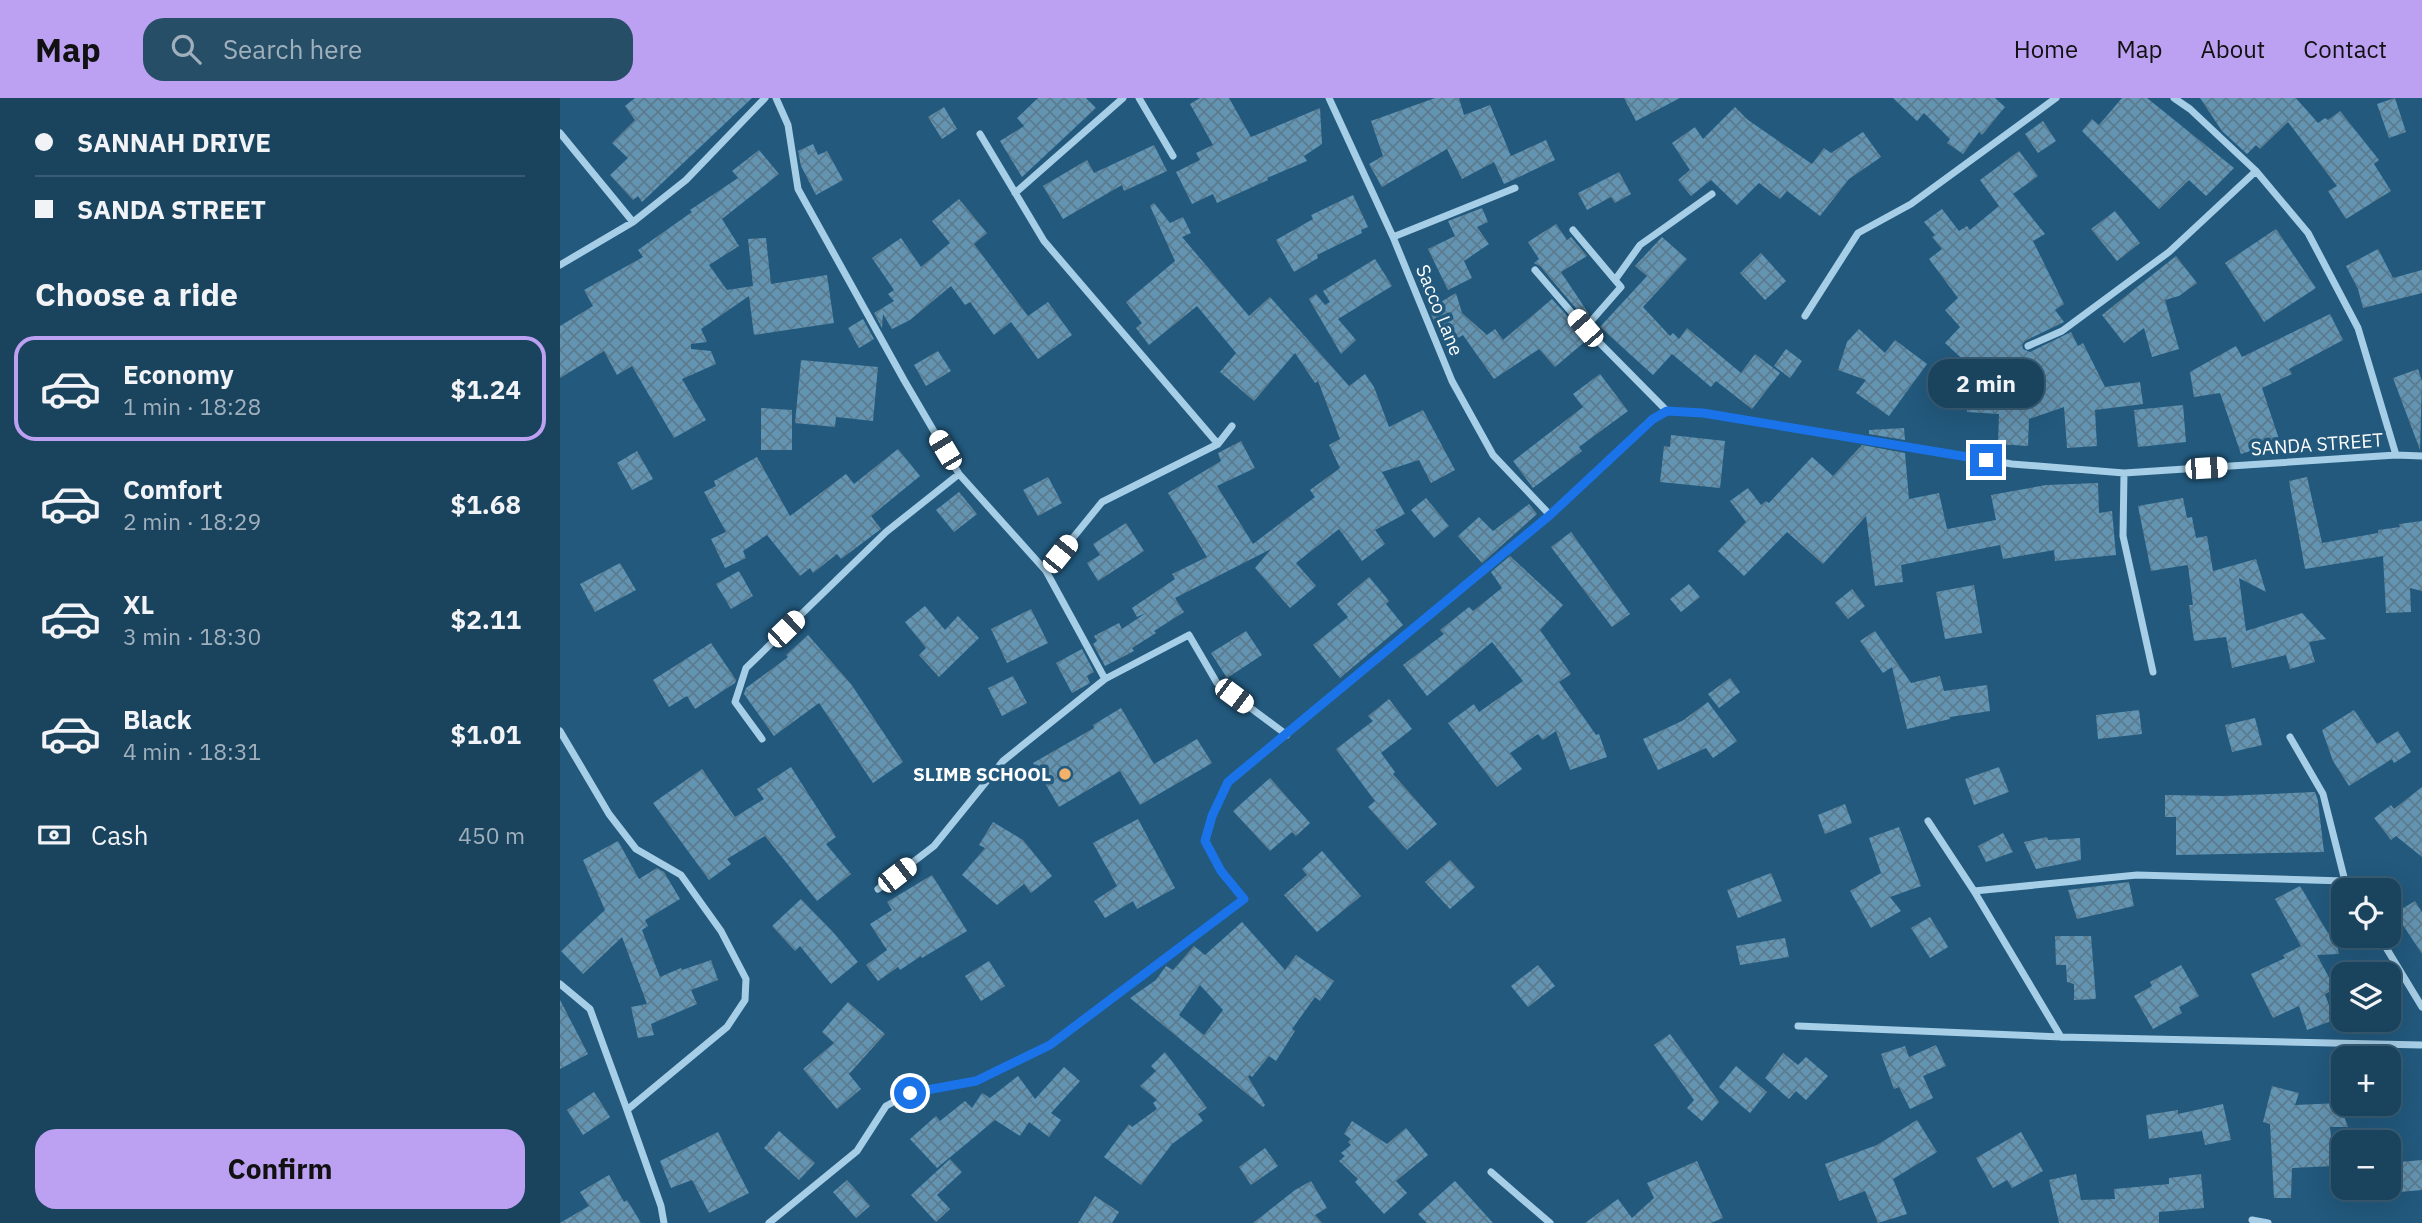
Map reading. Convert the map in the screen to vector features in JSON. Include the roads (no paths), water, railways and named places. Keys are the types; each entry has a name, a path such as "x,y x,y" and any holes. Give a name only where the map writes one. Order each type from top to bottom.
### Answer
{"street":[{"path":"560,265 634,222 686,180 765,98"},
{"path":"776,98 788,125 798,189 904,380 959,474 1046,571 1105,679"},
{"path":"1015,193 1124,98"},
{"path":"1139,98 1173,156"},
{"name":"Sacco Lane","path":"1329,98 1393,237 1452,381 1493,455 1550,515"},
{"path":"1805,316 1858,233 1911,204 2056,98"},
{"path":"2174,98 2190,109 2256,171 2308,233 2358,328 2396,455"},
{"path":"560,133 634,222"},
{"path":"980,134 1044,241 1218,444"},
{"path":"2028,346 2062,331 2169,253 2256,171"},
{"path":"1393,237 1515,188"},
{"path":"1615,279 1640,246 1712,194"},
{"path":"1573,230 1621,287 1585,328"},
{"path":"769,1223 857,1152 886,1106 910,1093 976,1081 1050,1045 1244,899 1221,871 1205,841 1212,816 1228,782 1550,515 1653,419 1667,411 1585,328 1535,270"},
{"name":"SANDA STREET","path":"1667,411 1703,413 2012,464 2124,473 2396,455 2422,456"},
{"path":"1046,571 1102,502 1218,444 1232,426"},
{"path":"2124,473 2123,536 2153,672"},
{"path":"762,739 735,702 746,668 886,532 959,474"},
{"path":"878,889 934,846 1003,761 1105,679 1189,635 1217,683 1287,735"},
{"path":"560,731 609,814 636,849 681,875 721,931 746,979 745,1000 727,1027 627,1110"},
{"path":"2290,737 2323,793 2344,878"},
{"path":"1928,821 1974,891 2061,1037"},
{"path":"1974,891 2137,875 2331,881"},
{"path":"2386,948 2422,1007"},
{"path":"560,984 590,1009 662,1206 664,1223"},
{"path":"1798,1026 2061,1037 2422,1045"},
{"path":"1491,1172 1550,1223"},
{"path":"2252,1220 2268,1223"}],"place":[{"name":"SLIMB SCHOOL","path":"1065,774"}]}
